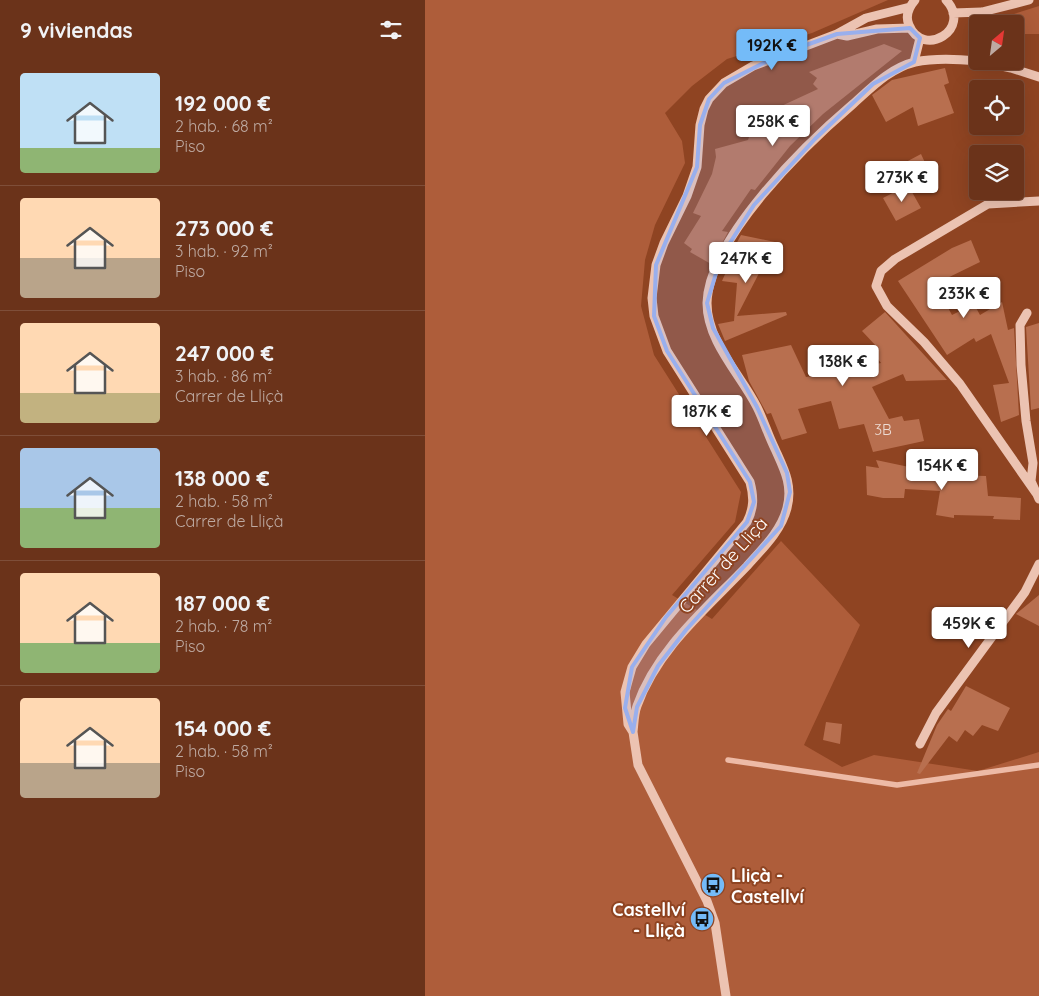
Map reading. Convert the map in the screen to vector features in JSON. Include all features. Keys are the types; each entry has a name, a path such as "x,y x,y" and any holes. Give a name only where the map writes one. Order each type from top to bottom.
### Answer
{"street":[{"path":"912,3 907,21 910,28 920,38 934,40 947,34 953,21 953,13 946,0"},
{"path":"953,13 982,12 1029,0"},
{"path":"726,996 715,923 683,853 644,779 635,749 633,732 627,724 625,692 635,661 666,617 747,522 754,502 750,482 667,351 654,316 653,290 656,265 664,243 687,196 697,167 700,125 704,109 716,90 732,76 781,54 837,34 866,18 912,3"},
{"path":"837,34 847,36 877,29 910,28"},
{"path":"914,62 920,38"},
{"name":"Carrer de Lliçà","path":"633,732 637,707 658,666 671,646 753,559 781,526 790,492 787,473 757,407 722,350 713,328 707,304 712,280 721,257 754,205 815,139 873,84 914,62 969,61"},
{"name":"Carrer de Lliçà","path":"1017,70 1039,77"},
{"path":"1037,496 960,384 924,342 887,306 876,286 881,270 895,259 987,204 1039,201"},
{"path":"1027,313 1020,324 1021,365 1026,421 1033,463 1031,481 1037,496"},
{"path":"920,744 936,713 1025,592 1039,564"}],"highlighted area":[{"path":"910,28 920,38 914,62 873,84 815,139 754,205 721,257 707,303 713,328 757,407 787,473 790,492 781,526 686,630 658,666 637,707 633,732 625,708 632,667 666,617 747,522 754,502 750,482 667,351 654,316 656,265 697,167 700,125 709,99 724,83 781,54 837,34 877,29"}],"shaded area":[{"path":"425,0 888,0 812,33 727,59 692,86 665,113 682,141 685,163 655,225 645,260 641,306 654,355 741,492 735,522 672,595 712,619 781,541 860,625 804,745 842,767 874,755 978,771 1039,752 1039,996 425,996"},
{"path":"1039,6 1039,34 1024,34 1024,15 1011,15"}],"building":[{"path":"884,44 902,51 823,114 790,146 755,190 751,189 722,231 728,232 711,264 690,252 692,249 684,243 701,216 693,213 712,174 716,157 715,149 748,140 752,128 782,118 777,108 818,89 813,84 817,78 809,72"},
{"path":"945,68 949,83 944,85 954,113 918,126 913,107 886,122 872,95 892,80"},
{"path":"921,154 934,182 918,189 906,162"},
{"path":"908,185 921,208 896,221 883,198"},
{"path":"741,235 775,242 737,316 786,312 787,315 725,341 718,324 734,321 737,283 722,281 726,272 722,270"},
{"path":"971,240 980,262 935,284 952,315 974,304 980,315 1002,302 1008,330 1014,328 1019,415 1001,422 993,385 1009,383 991,334 976,342 974,338 947,355 898,281 952,248"},
{"path":"885,312 947,380 906,381 903,374 872,387 889,419 902,416 904,421 919,419 924,441 873,452 864,424 839,429 831,401 798,409 807,433 782,440 771,413 767,414 749,381 742,355 791,345 806,377 881,363 872,351 877,347 862,331"},
{"path":"1039,323 1039,408 1031,410 1026,327"},
{"path":"876,460 947,475 986,476 988,496 1021,498 1020,520 993,519 994,516 954,515 954,518 936,515 940,491 905,489 904,498 883,498 867,495 866,466 879,468"},
{"path":"1039,595 1039,626 1016,614"},
{"path":"966,686 1010,708 998,731 982,725 973,736 965,730 957,742 949,736 920,774 917,773 937,725 948,709 951,711"},
{"path":"826,722 842,724 840,744 823,740"}],"waterway":[{"path":"728,760 897,785 1039,765"}],"place":[{"name":"Lliçà - Castellví","path":"713,885"},
{"name":"Castellví - Lliçà","path":"702,919"}]}
